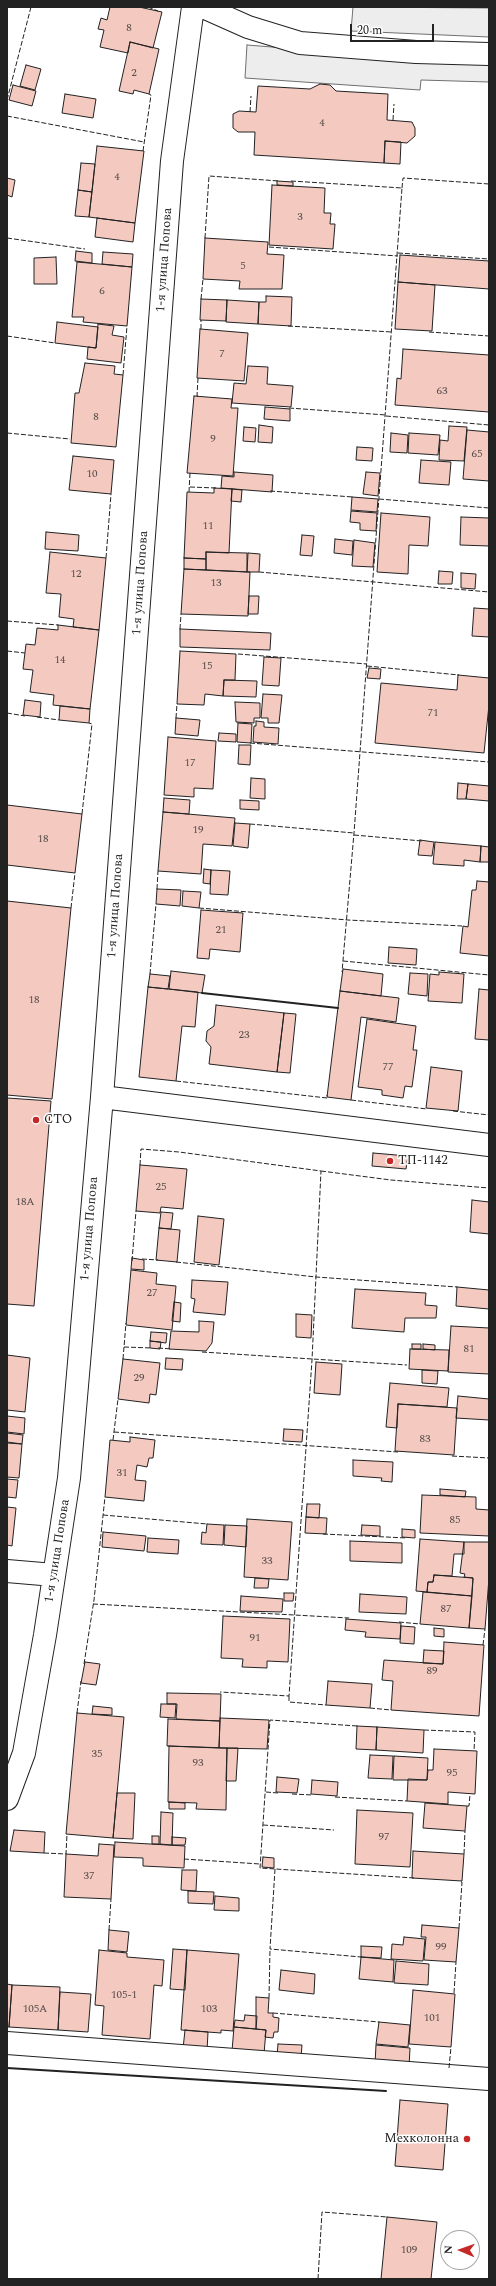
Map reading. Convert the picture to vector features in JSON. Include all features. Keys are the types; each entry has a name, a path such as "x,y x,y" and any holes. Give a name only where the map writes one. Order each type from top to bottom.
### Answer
{"street":[{"name":"1-я улица Попова","path":"7,1800 24,1753 69,1478 102,1097 172,161 193,7"},
{"path":"203,7 248,27 300,43 416,52 489,54"},
{"path":"102,1097 489,1145"},
{"path":"7,1570 54,1575"},
{"path":"7,2043 489,2079"}],"shaded area":[{"path":"353,7 489,8 489,37 351,31"},
{"path":"247,45 420,59 489,61 489,82 421,80 420,90 245,78"}],"building":[{"path":"110,7 139,7 162,12 153,48 130,42 128,53 100,47 104,30 98,29 101,18 107,20"},
{"path":"130,42 159,49 149,94 134,90 133,94 119,91"},
{"path":"26,65 41,69 35,90 20,86"},
{"path":"320,84 330,85 336,91 388,94 387,120 412,122 415,128 415,136 407,143 385,141 384,163 254,155 255,132 238,132 233,128 233,114 239,111 256,112 258,86 310,89"},
{"path":"13,85 36,91 32,106 9,100"},
{"path":"65,94 96,99 93,118 62,113"},
{"path":"385,141 401,142 400,164 384,163"},
{"path":"97,146 144,151 135,223 89,217"},
{"path":"81,163 95,164 92,192 78,190"},
{"path":"7,178 15,180 12,197 7,195"},
{"path":"277,181 293,182 293,186 277,185"},
{"path":"272,185 325,188 324,213 331,213 330,224 335,224 333,249 269,245"},
{"path":"78,190 92,192 89,217 75,216"},
{"path":"97,218 135,223 133,242 95,237"},
{"path":"205,238 268,242 267,254 284,255 282,289 239,289 240,281 203,279"},
{"path":"76,251 92,253 92,263 75,261"},
{"path":"103,252 133,254 132,267 102,264"},
{"path":"400,255 489,261 489,289 398,282"},
{"path":"56,257 57,284 34,284 34,258"},
{"path":"77,262 132,267 127,326 83,322 84,317 72,317"},
{"path":"398,282 435,285 432,331 395,329"},
{"path":"266,296 292,297 291,326 258,324 259,302 266,302"},
{"path":"201,299 227,300 226,321 200,320"},
{"path":"227,300 259,302 258,324 226,322"},
{"path":"57,322 98,327 96,348 55,343"},
{"path":"98,324 114,326 112,335 124,337 121,363 87,359 88,347 96,348"},
{"path":"200,329 248,333 244,381 197,378"},
{"path":"403,349 489,355 489,412 395,405 397,378 401,379"},
{"path":"85,363 115,366 114,374 123,375 116,447 71,443 75,393 79,393"},
{"path":"248,366 268,367 267,384 293,386 291,407 232,403 234,383 246,384"},
{"path":"194,396 232,399 231,408 238,408 233,476 187,473"},
{"path":"265,407 290,409 290,421 264,419"},
{"path":"259,425 273,427 272,443 258,442"},
{"path":"449,426 467,427 464,461 439,460 440,440 448,441"},
{"path":"244,427 256,428 255,442 243,441"},
{"path":"467,430 489,432 489,481 463,479"},
{"path":"391,433 408,435 407,453 390,452"},
{"path":"409,433 440,435 438,455 408,453"},
{"path":"357,447 373,448 372,461 356,460"},
{"path":"73,456 114,460 111,494 69,490"},
{"path":"421,460 451,462 449,485 419,483"},
{"path":"234,472 273,475 272,492 221,488 222,476 234,477"},
{"path":"366,472 380,473 378,496 363,494"},
{"path":"214,488 232,489 229,553 206,552 206,559 184,558 187,492 214,493"},
{"path":"232,489 242,490 241,502 231,501"},
{"path":"352,497 378,499 377,512 351,510"},
{"path":"351,511 377,513 376,531 360,530 360,523 350,522"},
{"path":"381,513 430,517 428,546 409,545 408,574 377,572"},
{"path":"461,517 489,518 489,546 460,545"},
{"path":"46,532 79,535 78,551 45,549"},
{"path":"302,535 314,536 312,556 300,555"},
{"path":"335,539 353,541 352,555 334,553"},
{"path":"354,540 375,543 373,567 352,566"},
{"path":"50,552 106,558 99,630 73,627 74,619 59,617 61,594 46,593"},
{"path":"206,552 247,553 247,572 206,570"},
{"path":"248,553 260,554 259,572 247,572"},
{"path":"184,558 206,559 206,570 184,569"},
{"path":"184,569 250,572 248,616 181,614"},
{"path":"439,571 453,572 452,584 438,584"},
{"path":"461,573 476,574 475,589 461,588"},
{"path":"249,596 259,596 258,614 248,614"},
{"path":"474,608 489,609 489,637 472,636"},
{"path":"58,625 99,630 90,709 53,705 54,695 30,692 33,670 23,669 26,644 35,645 37,628 58,630"},
{"path":"180,629 271,633 270,650 180,647"},
{"path":"180,651 236,654 235,680 224,680 223,696 205,694 204,705 177,704"},
{"path":"264,657 281,658 279,686 262,685"},
{"path":"369,668 381,669 380,679 367,678"},
{"path":"458,675 489,678 489,705 484,753 375,743 381,683 457,690"},
{"path":"224,680 257,681 256,697 223,696"},
{"path":"263,694 282,695 279,723 268,723 268,718 261,718"},
{"path":"25,700 41,702 40,717 23,715"},
{"path":"235,702 260,703 260,718 254,718 254,723 236,722"},
{"path":"60,706 90,709 89,723 59,720"},
{"path":"176,718 200,720 198,736 175,734"},
{"path":"256,721 264,722 264,727 279,728 278,744 253,742 254,726 256,726"},
{"path":"238,723 252,724 251,743 237,742"},
{"path":"219,733 236,734 236,742 218,741"},
{"path":"168,737 216,741 213,789 194,788 194,797 164,795"},
{"path":"239,745 251,745 250,765 238,764"},
{"path":"251,778 265,779 265,799 250,798"},
{"path":"458,783 468,784 466,799 457,799"},
{"path":"468,784 489,786 489,801 466,799"},
{"path":"164,798 190,800 189,814 163,812"},
{"path":"240,800 259,801 259,810 240,809"},
{"path":"7,805 82,814 75,873 7,865"},
{"path":"163,812 235,818 232,846 203,844 201,874 158,871"},
{"path":"235,823 250,824 248,848 233,846"},
{"path":"420,840 434,842 432,856 418,855"},
{"path":"435,842 481,846 480,862 464,860 464,866 433,864"},
{"path":"481,846 489,847 489,862 480,862"},
{"path":"204,869 211,870 210,884 203,883"},
{"path":"211,870 230,871 228,895 210,894"},
{"path":"477,881 489,882 489,956 460,953 463,926 468,927 472,890 476,890"},
{"path":"157,889 181,890 180,906 156,904"},
{"path":"183,891 201,892 199,908 182,906"},
{"path":"7,901 71,908 52,1099 7,1095"},
{"path":"201,910 243,913 240,952 210,949 209,959 197,958"},
{"path":"389,947 417,949 416,965 388,963"},
{"path":"343,969 383,974 381,996 340,991"},
{"path":"171,971 205,975 202,993 169,989"},
{"path":"439,972 464,974 462,1003 428,1001 430,974 439,975"},
{"path":"410,973 428,974 427,996 408,994"},
{"path":"150,974 170,976 168,989 148,987"},
{"path":"148,987 198,992 195,1027 182,1026 176,1081 139,1077"},
{"path":"479,989 489,990 489,1040 475,1039"},
{"path":"340,991 399,998 396,1022 361,1017 351,1100 327,1097"},
{"path":"216,1005 284,1013 277,1072 209,1064 211,1047 206,1041 207,1031 214,1026"},
{"path":"284,1013 296,1014 290,1073 277,1072"},
{"path":"367,1019 416,1026 413,1050 417,1050 412,1087 405,1086 403,1098 382,1095 382,1090 358,1087"},
{"path":"431,1067 462,1071 458,1111 426,1108"},
{"path":"7,1098 51,1101 34,1306 7,1304"},
{"name":"ТП-1142","path":"373,1153 408,1156 406,1169 372,1166"},
{"path":"140,1165 187,1169 183,1209 161,1207 160,1213 136,1211"},
{"path":"472,1200 489,1202 489,1234 470,1232"},
{"path":"161,1212 173,1213 171,1229 159,1228"},
{"path":"198,1216 224,1219 219,1265 194,1262"},
{"path":"159,1228 180,1230 177,1262 156,1260"},
{"path":"132,1258 144,1260 144,1270 131,1269"},
{"path":"131,1270 157,1273 156,1284 176,1286 172,1330 126,1325"},
{"path":"192,1280 228,1282 225,1315 193,1312 195,1299 191,1298"},
{"path":"457,1287 489,1290 489,1309 456,1306"},
{"path":"355,1289 426,1293 425,1305 437,1306 436,1318 405,1318 404,1332 352,1328"},
{"path":"174,1302 181,1303 180,1322 172,1321"},
{"path":"296,1314 312,1315 311,1338 296,1337"},
{"path":"199,1321 214,1322 212,1343 206,1351 169,1349 171,1331 199,1332"},
{"path":"451,1326 489,1328 489,1374 448,1372"},
{"path":"151,1332 167,1333 166,1343 150,1341"},
{"path":"150,1341 161,1342 160,1349 150,1348"},
{"path":"412,1344 421,1344 421,1349 412,1349"},
{"path":"423,1344 435,1345 435,1350 423,1349"},
{"path":"410,1349 449,1350 448,1371 409,1369"},
{"path":"7,1355 30,1358 25,1412 7,1410"},
{"path":"166,1358 183,1359 182,1370 165,1369"},
{"path":"123,1359 160,1363 156,1395 150,1394 149,1403 118,1399"},
{"path":"316,1362 342,1364 340,1395 314,1393"},
{"path":"422,1370 438,1371 437,1384 422,1383"},
{"path":"390,1383 449,1388 447,1407 398,1404 397,1428 386,1427"},
{"path":"458,1396 489,1399 489,1420 456,1418"},
{"path":"398,1404 457,1408 454,1455 395,1451"},
{"path":"7,1416 25,1418 24,1434 7,1432"},
{"path":"284,1429 303,1430 302,1442 283,1441"},
{"path":"7,1433 23,1435 22,1444 7,1442"},
{"path":"130,1437 155,1440 153,1458 149,1458 147,1467 137,1465 135,1480 146,1481 144,1501 105,1497 110,1440 130,1442"},
{"path":"7,1443 22,1444 19,1478 7,1477"},
{"path":"353,1460 393,1462 392,1482 381,1481 382,1478 353,1476"},
{"path":"7,1479 18,1480 16,1498 7,1497"},
{"path":"440,1489 466,1491 465,1497 440,1495"},
{"path":"422,1495 476,1497 476,1509 489,1510 489,1536 420,1533"},
{"path":"307,1504 320,1504 319,1518 306,1517"},
{"path":"7,1507 16,1508 12,1546 7,1545"},
{"path":"306,1517 327,1518 326,1534 305,1533"},
{"path":"247,1519 292,1522 288,1580 244,1577"},
{"path":"207,1524 224,1525 223,1545 201,1544 202,1532 206,1533"},
{"path":"225,1525 247,1526 246,1547 224,1545"},
{"path":"362,1525 380,1526 380,1536 361,1535"},
{"path":"402,1529 415,1530 415,1538 402,1537"},
{"path":"103,1532 146,1536 144,1551 102,1547"},
{"path":"148,1538 179,1540 178,1554 147,1552"},
{"path":"420,1539 464,1542 464,1554 454,1554 452,1576 434,1575 433,1582 428,1582 427,1592 416,1591"},
{"path":"350,1541 402,1543 402,1563 350,1561"},
{"path":"464,1542 489,1542 489,1578 485,1629 469,1628 473,1578 464,1577 465,1574 460,1573"},
{"path":"434,1575 473,1578 472,1596 427,1592 428,1582 433,1582"},
{"path":"255,1578 269,1579 268,1588 254,1588"},
{"path":"423,1592 472,1596 469,1628 420,1624"},
{"path":"284,1593 294,1593 293,1601 284,1601"},
{"path":"360,1594 407,1597 406,1614 359,1612"},
{"path":"241,1596 283,1599 282,1612 240,1611"},
{"path":"223,1616 290,1619 288,1662 267,1661 267,1668 242,1667 243,1659 221,1658"},
{"path":"346,1619 401,1623 400,1639 365,1637 366,1632 345,1630"},
{"path":"401,1626 415,1627 414,1644 400,1643"},
{"path":"434,1628 444,1629 444,1637 434,1636"},
{"path":"444,1642 484,1645 479,1716 391,1710 393,1681 382,1680 384,1660 443,1664"},
{"path":"424,1650 444,1651 443,1664 423,1663"},
{"path":"85,1662 100,1664 96,1685 81,1683"},
{"path":"328,1681 372,1684 370,1708 326,1705"},
{"path":"167,1693 221,1694 220,1721 176,1719 177,1704 167,1704"},
{"path":"161,1704 176,1704 175,1718 160,1717"},
{"path":"93,1706 112,1708 112,1715 92,1714"},
{"path":"77,1713 124,1717 113,1838 66,1834"},
{"path":"220,1718 269,1720 267,1749 219,1748"},
{"path":"168,1719 220,1721 219,1748 167,1746"},
{"path":"357,1726 377,1727 376,1750 356,1749"},
{"path":"377,1727 424,1730 423,1753 376,1750"},
{"path":"169,1746 227,1748 226,1810 196,1809 197,1803 168,1802"},
{"path":"227,1748 238,1748 236,1781 226,1781"},
{"path":"434,1749 477,1751 475,1794 448,1792 448,1804 407,1801 408,1779 427,1780 428,1770 433,1770"},
{"path":"370,1755 393,1756 392,1779 368,1778"},
{"path":"394,1756 428,1758 427,1780 393,1780"},
{"path":"277,1777 299,1779 297,1793 276,1792"},
{"path":"312,1780 338,1782 337,1796 311,1794"},
{"path":"117,1793 135,1793 133,1839 113,1838"},
{"path":"169,1802 185,1803 185,1809 169,1809"},
{"path":"425,1803 467,1806 465,1831 423,1828"},
{"path":"357,1810 413,1813 410,1867 355,1864"},
{"path":"161,1812 173,1813 172,1845 160,1844"},
{"path":"14,1830 45,1832 44,1853 10,1851"},
{"path":"152,1836 159,1836 159,1844 152,1844"},
{"path":"172,1837 186,1838 185,1845 172,1845"},
{"path":"115,1842 185,1846 184,1868 143,1866 143,1858 114,1857"},
{"path":"99,1844 114,1845 111,1899 64,1897 66,1854 98,1856"},
{"path":"413,1851 464,1854 462,1881 412,1878"},
{"path":"263,1857 274,1858 274,1868 262,1867"},
{"path":"182,1870 197,1870 196,1891 181,1890"},
{"path":"188,1891 214,1892 213,1904 188,1903"},
{"path":"215,1896 239,1898 239,1911 214,1910"},
{"path":"422,1925 459,1928 456,1962 424,1960 426,1937 421,1937"},
{"path":"109,1930 129,1932 127,1952 108,1950"},
{"path":"404,1937 425,1939 423,1961 391,1959 392,1944 403,1945"},
{"path":"361,1946 382,1947 381,1958 361,1957"},
{"path":"173,1949 187,1950 185,1990 170,1989"},
{"path":"99,1950 127,1953 127,1957 164,1960 162,1986 154,1985 150,2039 102,2035 104,2006 95,2005"},
{"path":"187,1950 239,1954 233,2031 221,2030 221,2033 181,2030"},
{"path":"361,1957 394,1960 393,1982 359,1979"},
{"path":"396,1961 429,1964 428,1985 394,1983"},
{"path":"281,1970 315,1974 314,1994 279,1990"},
{"path":"7,1984 12,1985 9,2027 7,2027"},
{"path":"12,1985 60,1987 58,2030 9,2027"},
{"path":"413,1990 455,1994 451,2047 409,2044"},
{"path":"60,1992 91,1994 88,2032 58,2030"},
{"path":"256,1997 269,1998 268,2013 273,2013 273,2017 279,2018 278,2032 274,2032 273,2038 265,2037 266,2030 256,2029"},
{"path":"245,2015 257,2016 256,2029 234,2027 235,2020 244,2021"},
{"path":"379,2022 410,2025 408,2047 376,2044"},
{"path":"234,2027 266,2030 264,2054 232,2051"},
{"path":"185,2030 208,2032 207,2051 183,2049"},
{"path":"278,2044 302,2045 301,2057 277,2056"},
{"path":"376,2045 410,2048 409,2067 375,2064"},
{"path":"400,2100 448,2104 443,2170 395,2166"},
{"path":"387,2217 437,2222 431,2279 381,2279"}],"fence":[{"path":"7,100 31,7"},
{"path":"148,7 158,11"},
{"path":"143,151 151,95 149,94"},
{"path":"250,112 251,96"},
{"path":"393,120 394,104"},
{"path":"7,116 144,142"},
{"path":"205,238 209,176 279,181"},
{"path":"402,188 403,178 489,184"},
{"path":"291,181 402,188 354,833 342,972"},
{"path":"7,238 85,249"},
{"path":"269,247 398,256"},
{"path":"398,253 489,259"},
{"path":"201,299 203,279"},
{"path":"201,320 201,329"},
{"path":"123,375 127,326"},
{"path":"288,326 392,332"},
{"path":"429,332 489,336"},
{"path":"7,336 55,343"},
{"path":"198,378 197,396 199,396"},
{"path":"289,408 386,415"},
{"path":"386,416 489,425"},
{"path":"7,433 70,439"},
{"path":"189,492 190,473"},
{"path":"190,487 216,488"},
{"path":"270,491 353,497"},
{"path":"106,558 111,494"},
{"path":"379,499 489,508"},
{"path":"259,572 489,592"},
{"path":"180,629 181,614"},
{"path":"7,621 58,625"},
{"path":"7,651 25,653"},
{"path":"238,654 367,664"},
{"path":"367,666 459,675"},
{"path":"176,718 177,704"},
{"path":"7,713 25,716"},
{"path":"37,717 59,720"},
{"path":"82,814 92,724 89,723"},
{"path":"250,743 489,762"},
{"path":"250,824 354,833"},
{"path":"354,835 422,841"},
{"path":"157,889 158,871"},
{"path":"71,908 75,873"},
{"path":"150,974 156,904"},
{"path":"199,908 348,920 462,926"},
{"path":"343,961 489,975"},
{"path":"176,1081 327,1098 327,1095"},
{"path":"351,1100 427,1109"},
{"path":"453,1111 489,1115"},
{"path":"140,1165 141,1149 179,1152 321,1171 312,1360 289,1696 220,1692"},
{"path":"321,1171 391,1180 489,1188"},
{"path":"132,1261 136,1211"},
{"path":"142,1259 158,1260"},
{"path":"176,1262 316,1277 457,1287"},
{"path":"123,1359 126,1323"},
{"path":"124,1347 152,1348"},
{"path":"158,1348 172,1349"},
{"path":"202,1352 407,1365"},
{"path":"113,1440 118,1399"},
{"path":"114,1432 398,1452"},
{"path":"452,1456 489,1458"},
{"path":"84,1664 94,1600 105,1497"},
{"path":"103,1515 207,1524"},
{"path":"323,1534 407,1538"},
{"path":"93,1604 349,1618"},
{"path":"399,1622 420,1624"},
{"path":"483,1645 485,1629"},
{"path":"77,1713 81,1681"},
{"path":"289,1696 289,1702 326,1705"},
{"path":"370,1708 391,1710"},
{"path":"357,1726 270,1720 260,1868 414,1878"},
{"path":"424,1730 475,1732 474,1751"},
{"path":"266,1792 278,1793"},
{"path":"292,1794 313,1795"},
{"path":"467,1806 469,1806 470,1794"},
{"path":"335,1797 407,1801"},
{"path":"263,1825 334,1830"},
{"path":"464,1854 465,1831"},
{"path":"44,1853 66,1854 67,1834"},
{"path":"184,1859 260,1864"},
{"path":"275,1869 270,1949 361,1957"},
{"path":"459,1928 462,1882 460,1882"},
{"path":"109,1930 111,1899"},
{"path":"269,1998 270,1949"},
{"path":"454,1993 456,1962"},
{"path":"273,2013 379,2022"},
{"path":"449,2068 451,2047"},
{"path":"318,2279 322,2212 387,2217"}],"wall":[{"path":"202,993 338,1008"},
{"path":"7,2068 386,2091"}],"place":[{"name":"СТО","path":"36,1120"},
{"name":"ТП-1142","path":"390,1161"},
{"name":"Мехколонна","path":"467,2139"}]}
